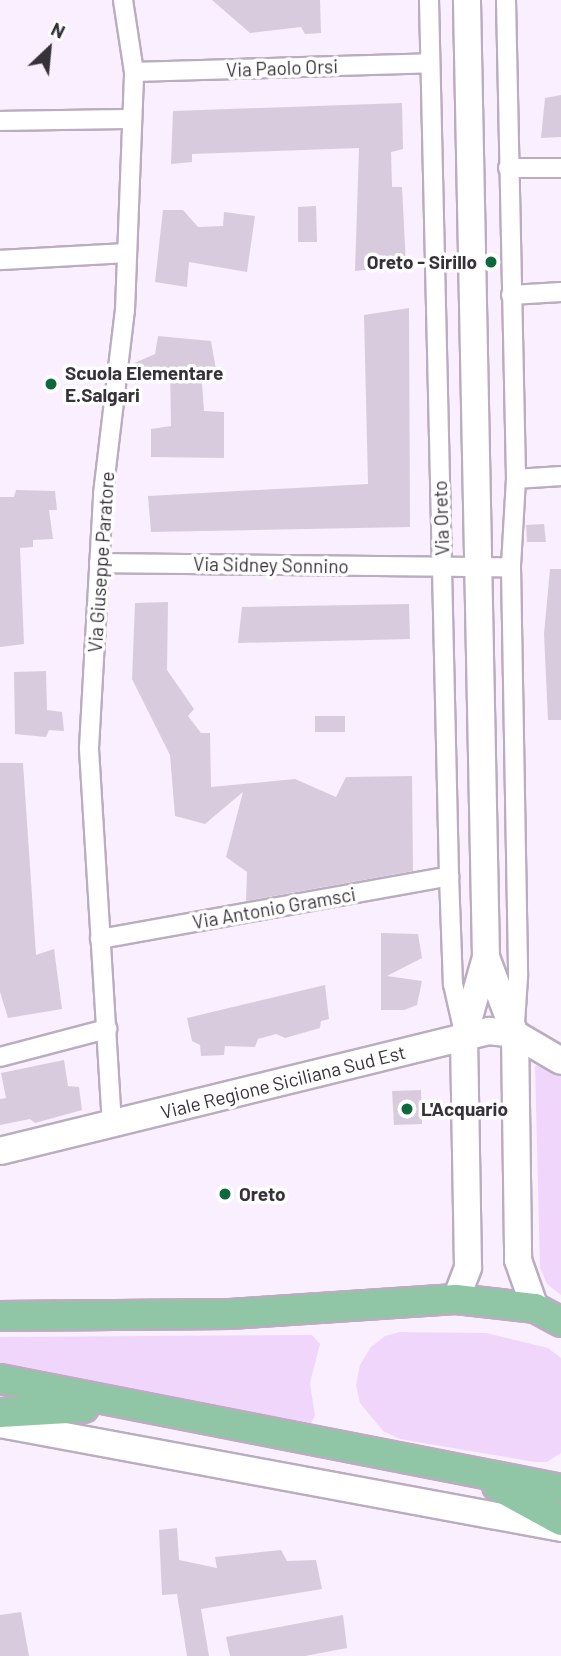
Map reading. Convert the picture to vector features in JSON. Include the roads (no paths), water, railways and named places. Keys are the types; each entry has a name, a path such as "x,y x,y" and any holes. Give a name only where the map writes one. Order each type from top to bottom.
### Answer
{"main road":[{"path":"0,1316 230,1314 456,1299 535,1308 561,1322"},
{"path":"0,1379 561,1489"},
{"path":"0,1413 47,1408 167,1410"},
{"path":"457,1467 561,1521"}],"street":[{"name":"Via Giuseppe Paratore","path":"112,1125 89,748 103,494 117,404 127,253 134,72 123,0"},
{"name":"Via Oreto","path":"429,0 435,374 443,566 449,876 453,984 464,1035"},
{"name":"Via Oreto","path":"467,0 486,957"},
{"path":"506,0 510,295 516,479 512,567 518,977 514,1034 518,1260 535,1308"},
{"name":"Via Paolo Orsi","path":"134,72 430,63"},
{"path":"0,121 132,119"},
{"path":"508,169 561,168"},
{"path":"0,260 127,253"},
{"path":"510,295 561,292"},
{"path":"516,479 561,476"},
{"name":"Via Sidney Sonnino","path":"99,563 512,567"},
{"name":"Via Antonio Gramsci","path":"100,939 449,876"},
{"path":"486,957 514,1034"},
{"path":"456,1299 468,1267 464,1035 486,957"},
{"path":"0,1057 107,1029"},
{"name":"Viale Regione Siciliana Sud Est","path":"0,1152 464,1035 489,1031 514,1034 561,1061"},
{"path":"0,1424 561,1528"}],"place":[{"name":"Oreto - Sirillo","path":"491,262"},
{"name":"Scuola Elementare E.Salgari","path":"51,384"},
{"name":"L'Acquario","path":"407,1109"},
{"name":"Oreto","path":"225,1194"}]}
